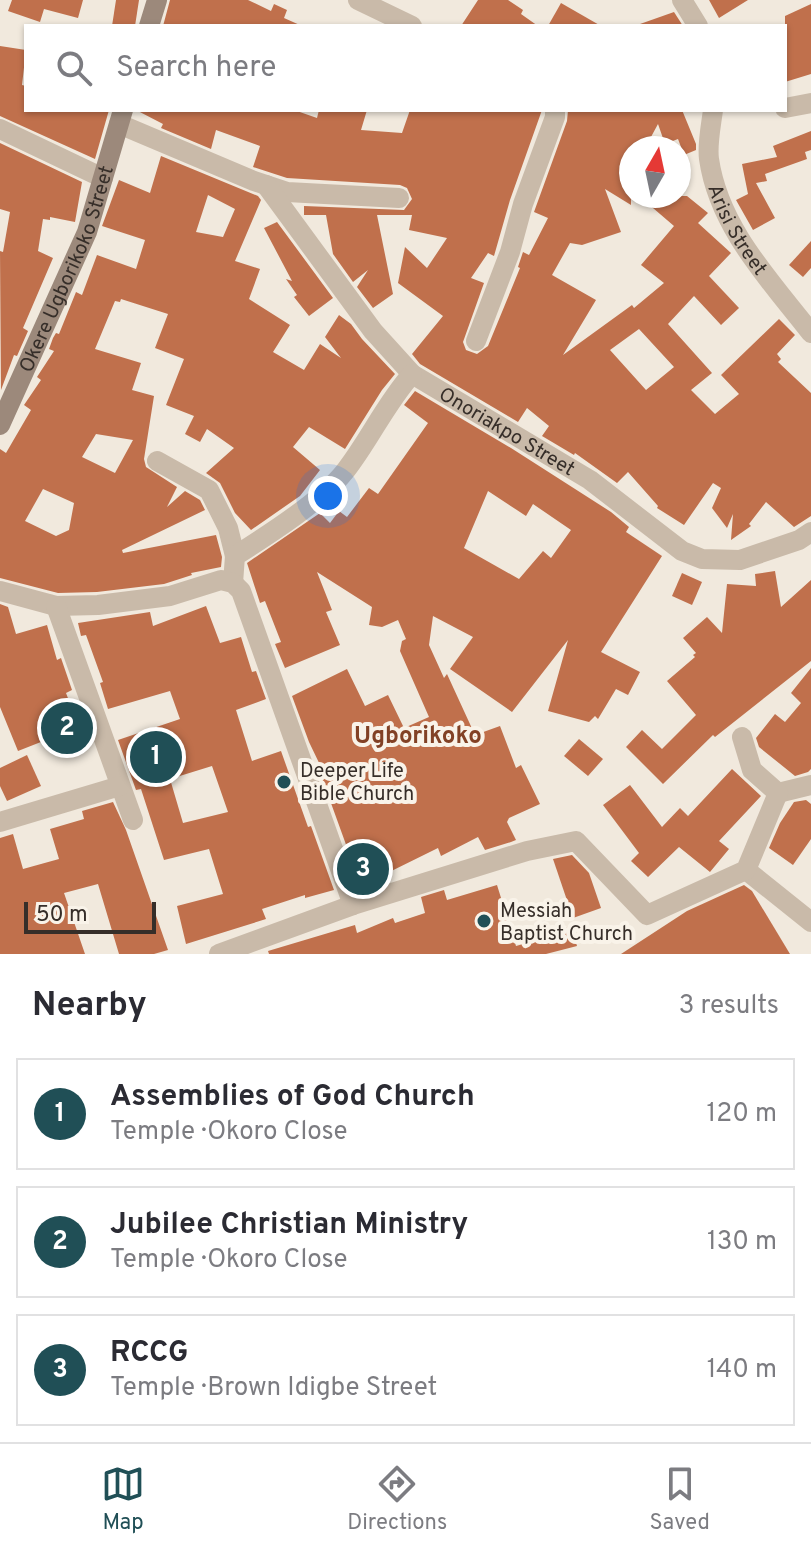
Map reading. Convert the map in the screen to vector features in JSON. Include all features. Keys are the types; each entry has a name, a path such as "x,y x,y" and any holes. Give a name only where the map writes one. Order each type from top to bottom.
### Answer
{"street":[{"path":"150,24 157,0"},
{"path":"358,0 408,24"},
{"path":"682,0 697,24"},
{"path":"787,108 811,103"},
{"path":"476,341 510,252 555,112"},
{"name":"Arisi Street","path":"713,112 708,156 719,201 745,249 811,333"},
{"path":"121,117 287,192 399,198"},
{"name":"Okere Ugborikoko Street","path":"0,425 87,232 121,117"},
{"path":"0,129 103,178"},
{"name":"Onoriakpo Street","path":"266,185 373,331 412,374 590,480 682,551 702,559 740,560 799,540 811,532"},
{"path":"235,556 274,531 345,471 397,391 412,374"},
{"path":"157,461 209,490 228,528 235,556 233,583"},
{"path":"0,591 56,606 98,605 170,596 221,580 233,583 241,591 353,905"},
{"path":"56,606 133,820"},
{"path":"742,737 752,770 778,793"},
{"path":"778,793 811,785"},
{"path":"0,822 120,786"},
{"path":"221,954 353,905 527,851 576,841 647,915 746,870 778,793"},
{"path":"746,870 811,922"}],"building":[{"path":"12,0 83,0 78,18 44,9 40,22 8,11"},
{"path":"116,0 139,0 135,24 112,24"},
{"path":"170,0 248,0 271,11 274,4 287,10 284,18 298,24 164,24"},
{"path":"478,0 508,0 523,10 521,14 535,24 462,24"},
{"path":"709,0 748,0 719,18"},
{"path":"561,3 598,24 549,24"},
{"path":"811,4 811,74 787,81 787,24 785,16"},
{"path":"674,12 682,24 640,24"},
{"path":"0,46 24,50 24,112 108,112 95,159 0,116"},
{"path":"140,112 300,112 317,118 318,112 366,112 361,130 402,133 409,112 541,112 494,256 488,253 471,278 484,283 463,342 466,350 477,354 488,346 520,268 523,252 529,255 548,218 534,212 568,112 683,112 696,144 696,150 691,152 691,136 662,136 658,124 652,136 619,136 619,198 605,189 621,232 582,245 570,243 552,275 596,300 563,355 632,305 634,308 664,283 641,265 674,226 653,208 691,208 691,199 708,213 698,223 731,253 709,276 739,308 721,325 694,296 668,324 712,373 691,390 715,414 739,394 721,375 779,319 795,335 777,354 781,359 778,362 811,393 811,516 794,527 766,502 749,524 751,526 731,540 733,514 727,528 712,508 721,488 713,483 684,525 657,508 628,472 617,483 575,453 542,436 549,426 527,408 518,422 420,364 412,354 443,316 398,283 405,247 427,268 447,238 409,230 412,215 377,215 393,294 373,308 357,287 368,270 353,282 333,254 326,215 304,215 304,206 404,210 412,199 407,188 400,185 287,178 253,167 260,146 216,130 211,149 161,128 163,124","holes":["639,329 674,367 646,390 610,350"]},
{"path":"811,131 811,150 805,152 807,159 765,174 767,181 756,183 775,218 753,230 736,200 748,194 742,164 777,157 773,146"},
{"path":"0,143 82,182 75,222 50,217 50,220 43,219 38,251 53,258 23,328 28,331 17,356 14,355 1,390 0,251 3,252 10,212 0,209"},
{"path":"161,156 258,196 261,200 235,261 260,269 249,299 290,325 273,352 304,370 320,344 341,358 325,337 339,315 351,324 395,374 345,449 309,427 293,447 320,470 300,496 251,530 235,513 220,483 206,473 234,448 207,429 200,442 185,434 194,416 166,405 184,359 155,348 168,314 121,299 120,302 115,301 95,349 141,363 132,390 154,396 144,459 146,467 177,487 167,507 185,491 200,500 205,510 122,550 123,553 216,535 222,557 221,567 191,573 164,584 97,592 58,593 0,578 0,449 6,453 31,410 24,405 41,380 37,377 54,351 49,349 53,338 56,333 59,334 76,292 82,295 97,255 136,269 145,240 102,226 119,180 150,193","holes":["208,195 235,209 223,237 196,232","96,434 133,440 115,473 82,457","43,489 74,503 69,530 56,536 25,521"]},
{"path":"277,222 333,298 309,316 294,297 297,295 286,279 292,281 264,228"},
{"path":"811,241 811,268 803,277 789,265"},
{"path":"415,391 611,512 629,527 626,532 662,556 601,652 640,672 628,695 616,689 598,719 595,716 589,722 548,711 568,640 512,712 450,669 473,637 433,616 429,645 444,678 447,674 475,735 500,726 516,768 521,765 540,804 509,818 507,822 516,840 485,850 478,837 441,856 438,848 361,886 319,770 322,769 292,696 347,669 365,706 388,695 404,728 429,717 400,651 402,641 406,639 398,620 382,627 369,625 372,607 317,572 332,610 326,612 340,645 285,668 275,644 281,642 265,601 260,603 247,563 320,513 330,523 339,511 347,517 369,488 378,494 428,423 404,405","holes":["488,491 526,516 533,504 571,530 551,558 543,551 519,579 464,548"]},
{"path":"775,571 781,607 811,580 811,661 715,737 713,735 663,784 626,747 642,730 662,749 696,715 667,681 695,657 693,655 696,653 683,638 707,617 722,633 727,584 756,586 755,574"},
{"path":"682,573 702,582 692,605 672,596"},
{"path":"0,604 8,607 16,634 47,625 57,660 61,658 72,690 66,693 79,727 18,751 0,707"},
{"path":"206,606 220,643 241,637 252,672 256,671 266,699 236,710 252,761 281,751 334,890 305,898 305,895 262,909 266,919 186,944 177,906 223,894 209,849 164,860 141,789 136,790 118,740 180,719 170,691 108,709 100,683 103,682 86,635 81,636 78,623 150,612 153,626","holes":["212,766 228,812 183,823 170,779"]},
{"path":"811,668 811,769 795,776 759,747 756,738 775,714 785,722 801,703 791,693"},
{"path":"579,739 603,759 588,776 564,756"},
{"path":"27,755 41,786 7,801 0,786 0,768"},
{"path":"732,769 761,796 719,841 729,849 710,872 679,847 648,877 631,861 639,853 603,805 630,785 662,827 680,808 688,816"},
{"path":"806,800 811,804 811,839 793,865 769,848 794,802"},
{"path":"113,802 126,830 168,950 154,954 119,954 98,884 64,893 85,954 0,954 0,838 13,834 23,869 59,859 50,829 84,819 82,811"},
{"path":"572,855 589,873 601,908 573,918 553,859"},
{"path":"497,885 516,946 541,939 540,934 571,926 577,946 546,954 269,954 268,951 355,925 357,933 393,918 395,923 425,913 421,897 444,890 447,900"},
{"path":"744,885 752,891 790,954 621,954 687,911"}],"place":[{"name":"Jubilee Christian Ministry","path":"67,728"},
{"name":"Assemblies of God Church","path":"156,757"},
{"name":"Deeper Life Bible Church","path":"284,782"},
{"name":"RCCG","path":"363,869"},
{"name":"Messiah Baptist Church","path":"484,921"}],"district":[{"name":"Ugborikoko","path":"418,735"}]}
